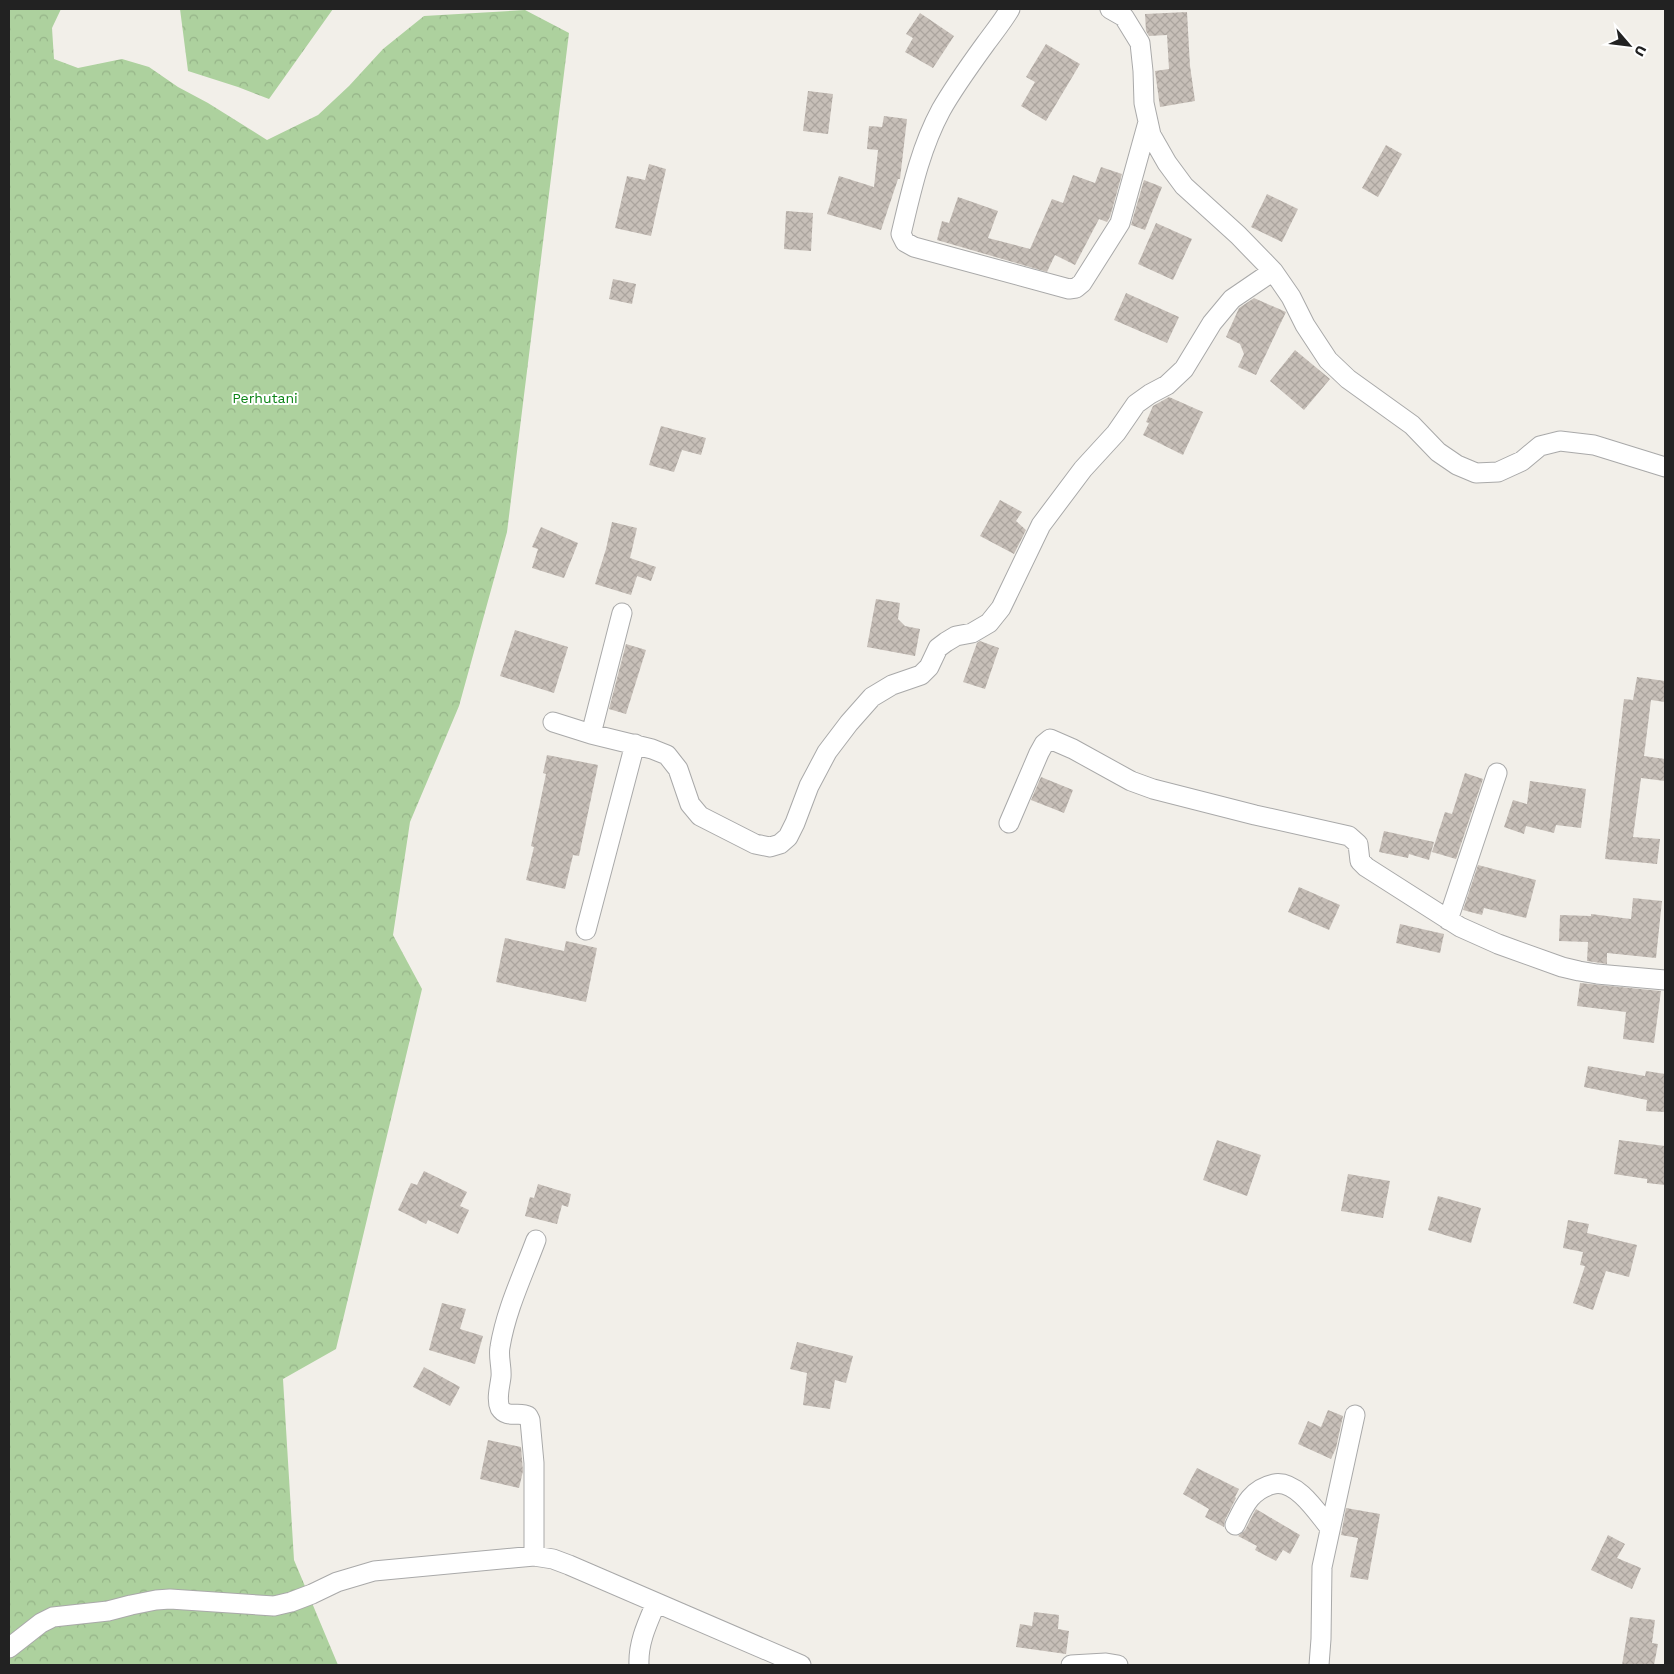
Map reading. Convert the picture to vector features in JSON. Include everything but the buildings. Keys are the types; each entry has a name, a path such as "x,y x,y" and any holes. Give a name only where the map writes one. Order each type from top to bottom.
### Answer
{"street":[{"path":"1010,9 964,74 941,111 924,146 901,234 905,242 914,247 1069,289 1076,288 1082,284 1120,223 1148,122"},
{"path":"1110,9 1124,17 1140,43 1144,104 1151,135 1163,156 1184,186 1238,235 1273,271 1291,297 1305,325 1328,360 1356,385 1412,425 1438,452 1457,465 1476,473 1498,472 1522,461 1540,446 1560,441 1594,445 1665,467"},
{"path":"553,722 591,734 635,744 667,755 678,769 690,804 700,816 755,844 770,847 780,844 788,837 809,786 827,752 849,723 872,697 892,685 921,675 929,667 938,648 946,642 956,636 972,633 989,623 1001,608 1041,525 1083,469 1116,433 1136,404 1167,385 1184,369 1212,322 1232,299 1273,271"},
{"path":"591,734 622,613"},
{"path":"1009,823 1039,753 1044,744 1050,739 1131,781 1153,789 1349,836 1358,844 1360,861 1366,867 1448,920 1475,935 1562,967 1597,974 1665,980"},
{"path":"586,930 635,744"},
{"path":"1448,920 1497,773"},
{"path":"534,1556 534,1463 530,1420 524,1414 507,1414 501,1409 498,1395 501,1372 499,1361 500,1348 505,1324 536,1240"},
{"path":"1319,1665 1322,1624 1322,1567 1355,1415"},
{"path":"1236,1525 1244,1506 1259,1489 1280,1483 1290,1486 1302,1495 1330,1528"},
{"path":"9,1648 41,1624 53,1618 108,1611 163,1600 274,1606 291,1602 337,1582 374,1571 534,1556 561,1562 801,1665"},
{"path":"640,1665 639,1653 643,1636 656,1603"},
{"path":"1071,1665 1106,1663 1118,1665"}],"green space":[{"name":"Perhutani","path":"9,9 61,9 52,28 54,59 78,68 122,59 149,67 178,87 208,103 267,140 318,115 349,86 383,49 424,16 525,10 569,33 507,532 459,706 410,822 393,935 422,989 336,1349 283,1379 294,1560 338,1665 9,1665"},
{"path":"180,9 333,9 269,99 188,71"}]}
